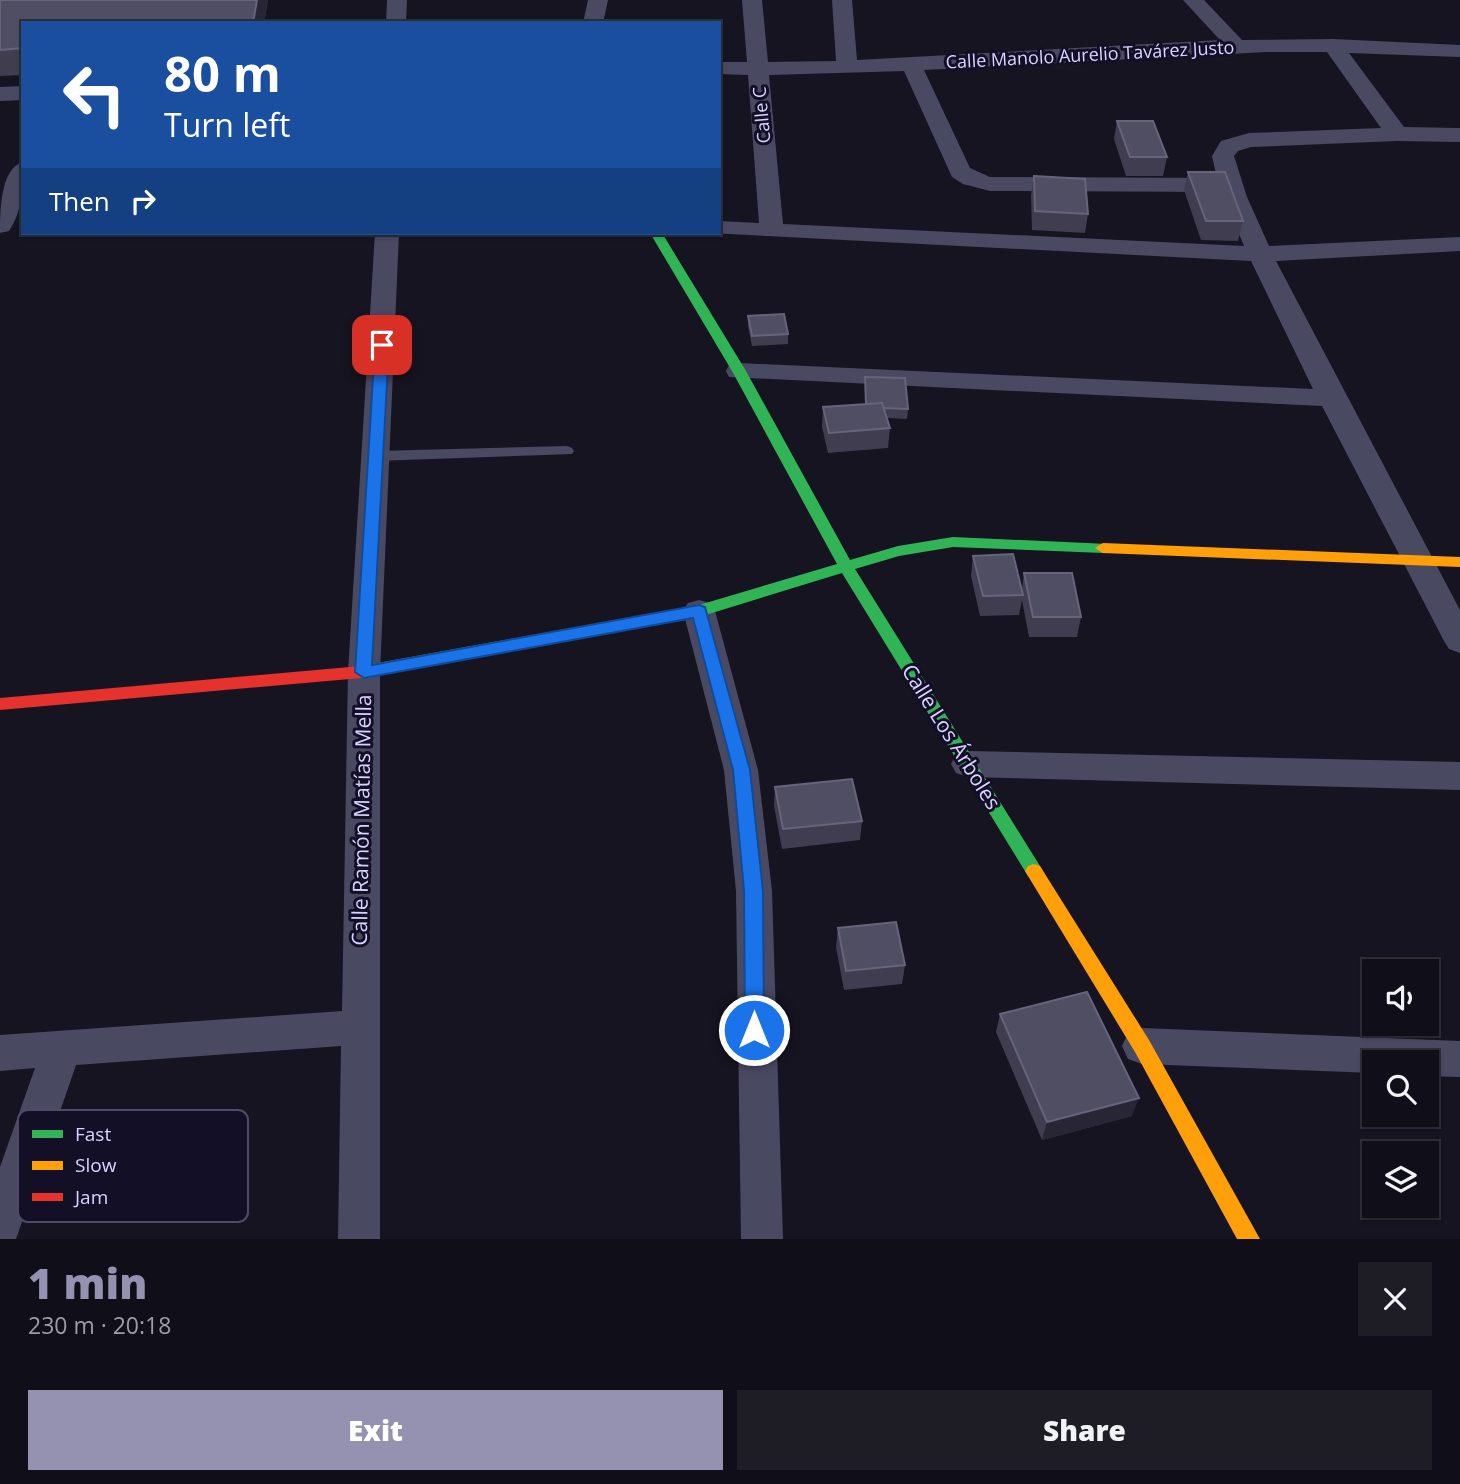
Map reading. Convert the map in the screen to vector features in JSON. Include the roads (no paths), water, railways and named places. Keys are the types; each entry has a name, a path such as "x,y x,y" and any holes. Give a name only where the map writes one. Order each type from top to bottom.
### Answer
{"street":[{"path":"396,21 397,0"},
{"path":"593,21 598,0"},
{"name":"Calle C","path":"752,0 772,231"},
{"path":"842,0 847,68"},
{"path":"1193,0 1237,46"},
{"path":"1333,45 1397,134"},
{"name":"Calle Manolo Aurelio Tavárez Justo","path":"721,68 912,66 1237,46 1333,45 1460,51"},
{"path":"912,66 960,172 971,179 990,184 1230,185"},
{"path":"0,94 21,93"},
{"path":"1460,135 1397,134 1249,140 1229,146 1223,156 1230,185 1260,254 1330,398 1460,641"},
{"path":"0,226 21,174"},
{"path":"721,228 1260,254 1460,243"},
{"name":"Calle Ramón Matías Mella","path":"359,1239 364,672 387,235"},
{"name":"Calle Los Árboles","path":"657,235 739,371 846,567 1142,1046 1249,1239"},
{"path":"739,371 1330,398"},
{"path":"0,704 364,672 699,611 898,551 953,542 1460,562"},
{"path":"699,611 741,770 750,851 754,891 762,1239"},
{"path":"968,764 1460,776"},
{"path":"0,1053 359,1027"},
{"path":"1142,1046 1460,1059"},
{"path":"40,1110 61,1050"},
{"path":"0,1227 18,1175"}],"lane":[{"path":"376,456 567,451"}]}
